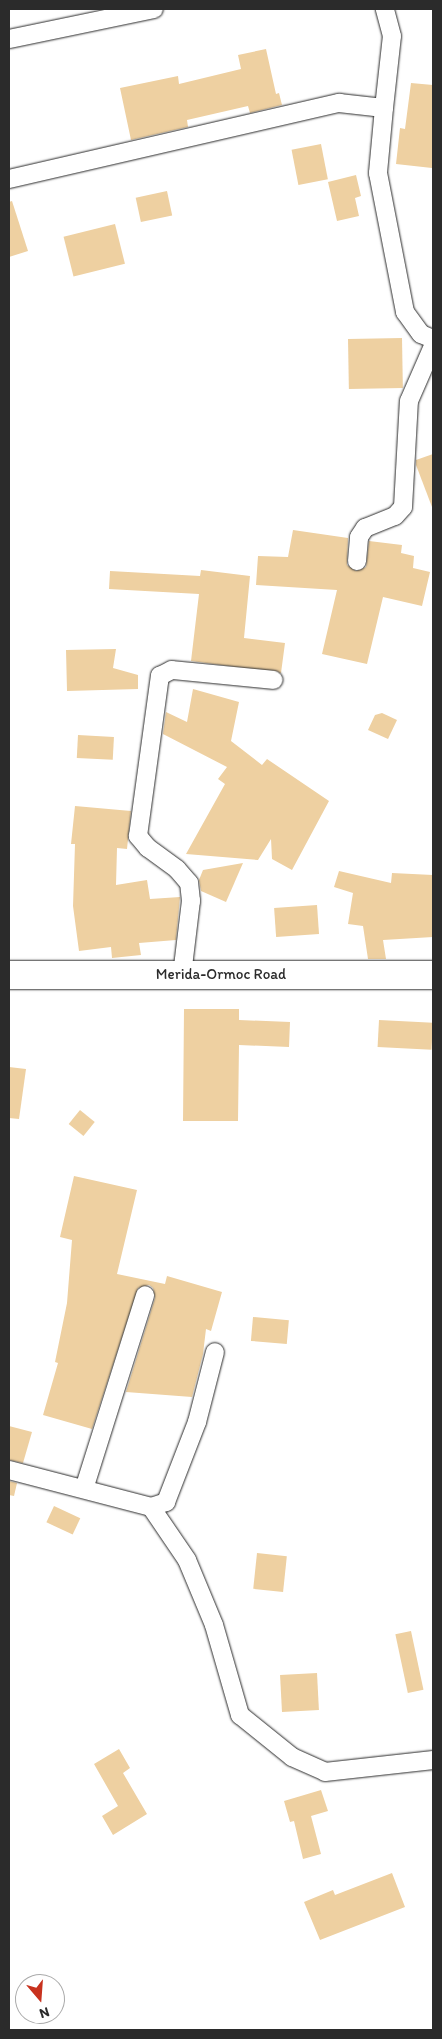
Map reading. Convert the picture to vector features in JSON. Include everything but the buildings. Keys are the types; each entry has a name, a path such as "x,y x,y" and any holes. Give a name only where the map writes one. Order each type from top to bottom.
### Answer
{"highway":[{"name":"Merida-Ormoc Road","path":"9,975 433,975"}],"street":[{"path":"9,39 154,9"},
{"path":"385,9 392,36 378,173 405,312 421,334 433,339"},
{"path":"9,179 339,103 384,108"},
{"path":"357,561 359,537 364,528 395,516 403,507 409,401 433,346"},
{"path":"182,975 191,901 189,883 177,869 148,848 138,836 160,676 172,670 274,680"},
{"path":"84,1489 145,1295"},
{"path":"9,1470 151,1507 166,1502 197,1422 215,1352"},
{"path":"151,1507 187,1560 214,1625 240,1715 292,1758 325,1772 433,1760"}]}
